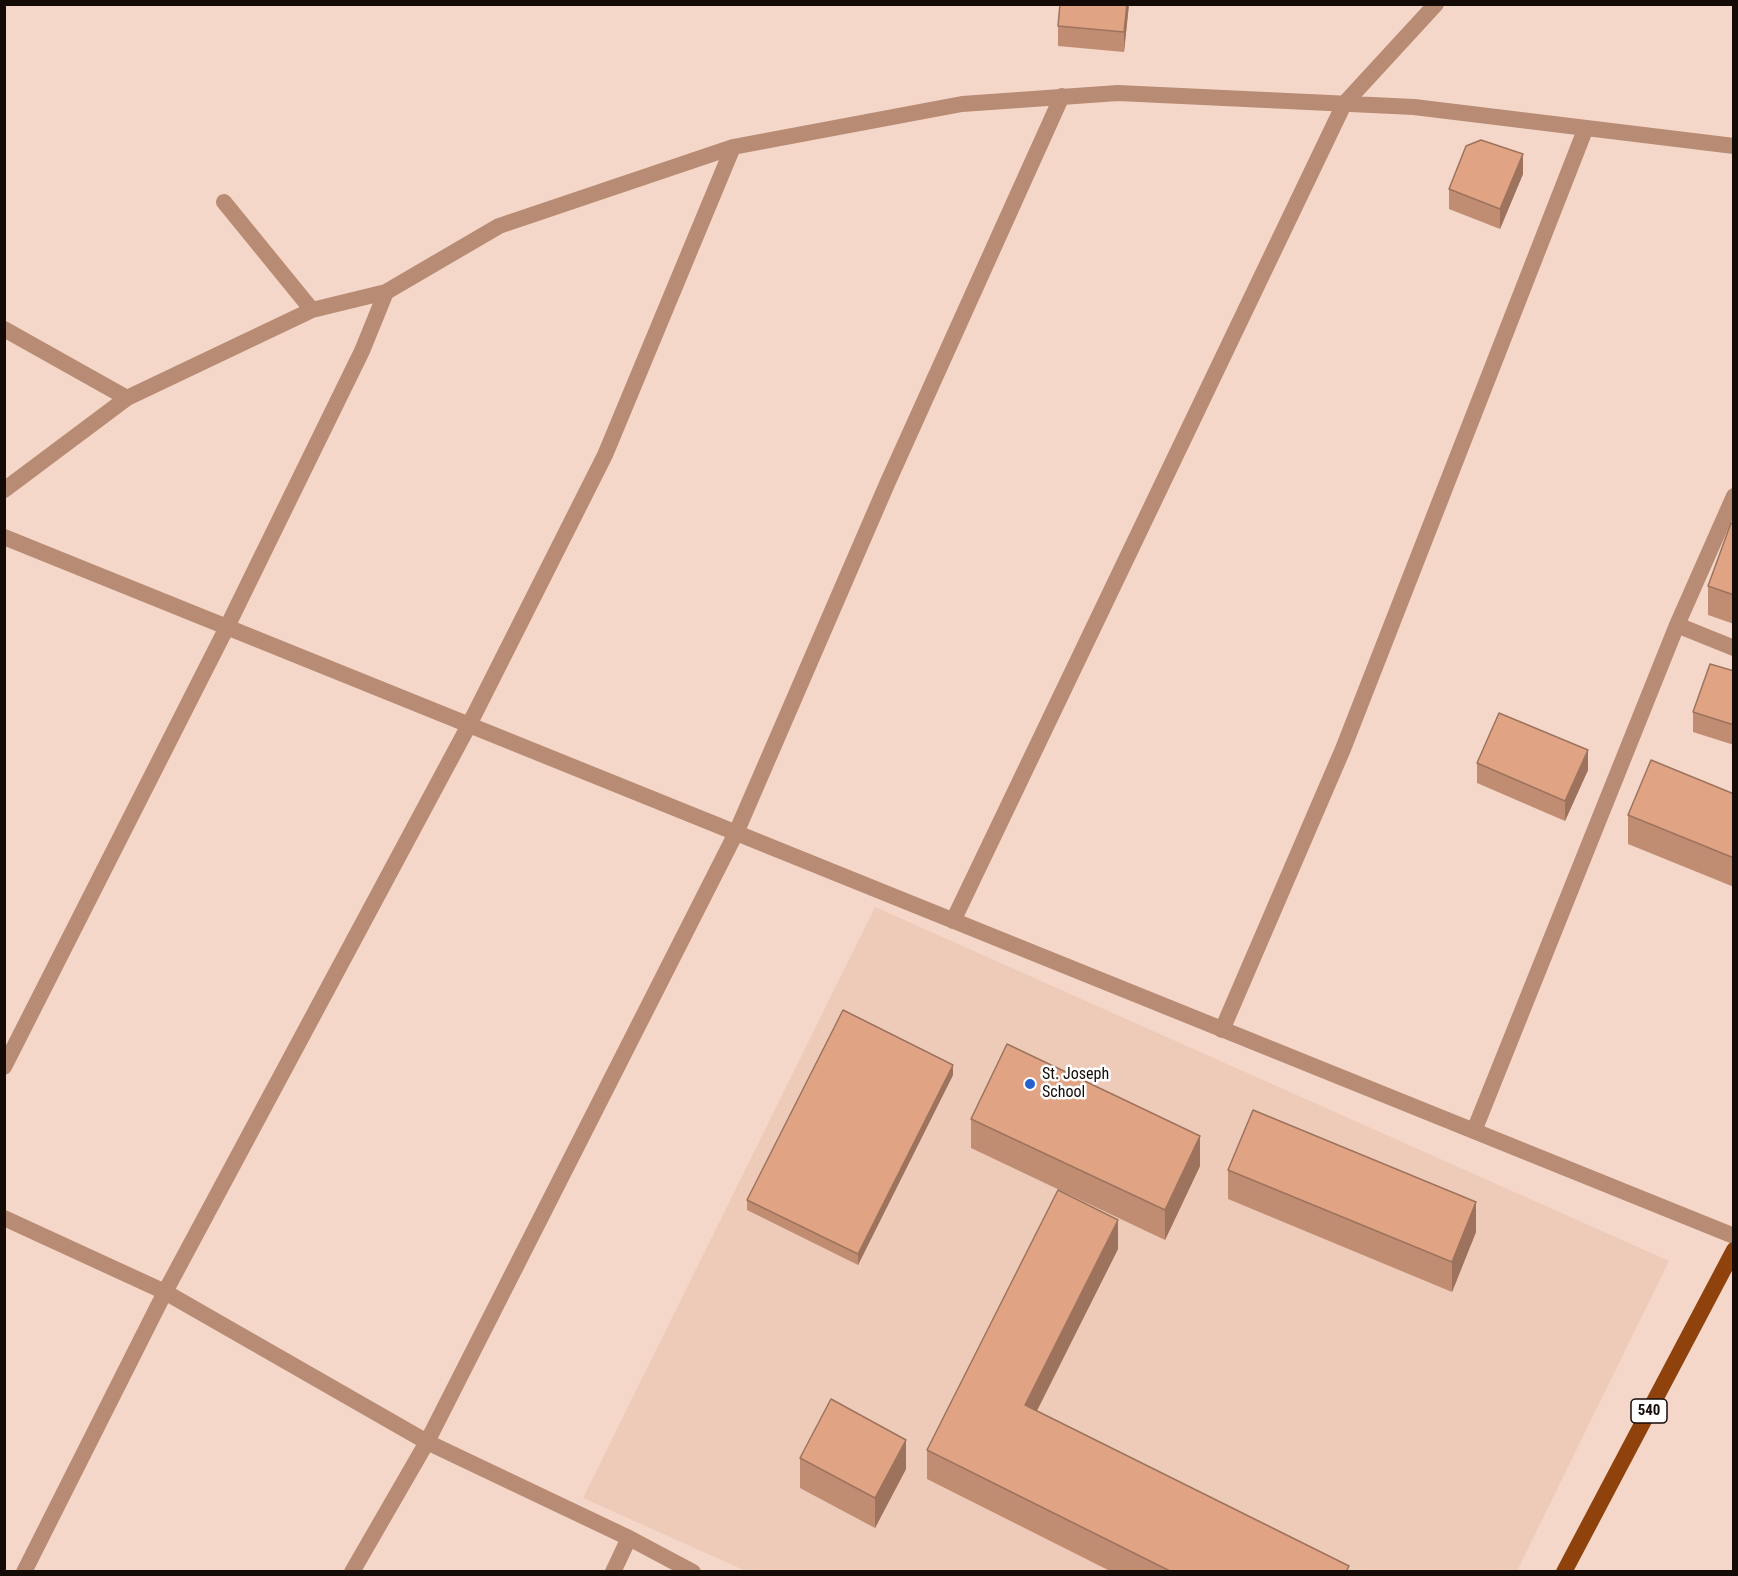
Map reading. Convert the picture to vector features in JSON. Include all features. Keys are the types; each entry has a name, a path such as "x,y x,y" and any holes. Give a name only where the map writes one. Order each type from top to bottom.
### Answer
{"main road":[{"name":"540","path":"1564,1572 1734,1250"}],"street":[{"path":"953,921 1344,104 1436,4"},
{"path":"4,490 127,398 312,310 386,291 499,226 733,147 962,104 1118,93 1414,107 1585,130 1734,146"},
{"path":"352,1572 427,1442 736,833 887,484 1062,96"},
{"path":"1222,1030 1343,749 1585,130"},
{"path":"24,1572 165,1292 469,725 604,455 733,147"},
{"path":"224,202 312,310"},
{"path":"4,1067 228,625 362,351 386,291"},
{"path":"4,329 127,398"},
{"path":"1474,1131 1677,625 1734,496"},
{"path":"4,537 228,625 469,725 1734,1236"},
{"path":"1677,625 1734,648"},
{"path":"4,1218 165,1292 427,1442 630,1538 693,1572"},
{"path":"613,1572 630,1538"}],"shaded area":[{"name":"St. Joseph School","path":"875,907 1669,1261 1517,1571 746,1571 583,1498"}],"building":[{"path":"1060,4 1127,4 1124,32 1058,26"},
{"path":"1481,140 1523,154 1500,209 1449,189 1466,146"},
{"path":"1731,523 1734,524 1734,595 1708,586"},
{"path":"1710,664 1734,671 1734,725 1693,712"},
{"path":"1499,713 1588,750 1565,801 1477,763"},
{"path":"1651,760 1734,794 1734,858 1628,815"},
{"path":"843,1010 953,1065 858,1254 747,1200"},
{"path":"1007,1044 1200,1136 1165,1210 971,1119"},
{"path":"1253,1110 1476,1202 1452,1262 1228,1170"},
{"path":"1058,1190 1118,1220 1025,1405 1349,1566 1346,1572 1172,1572 927,1450"},
{"path":"831,1399 906,1440 875,1498 800,1458"}],"place":[{"name":"St. Joseph School","path":"1030,1084"}]}
